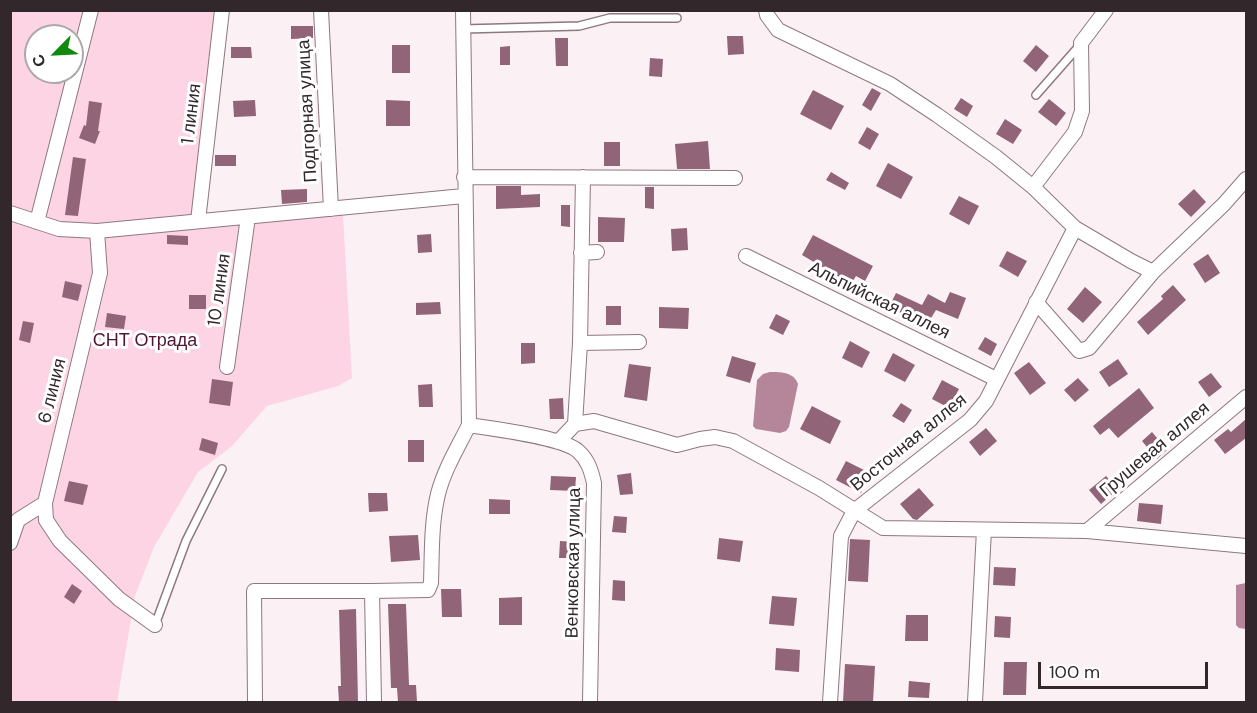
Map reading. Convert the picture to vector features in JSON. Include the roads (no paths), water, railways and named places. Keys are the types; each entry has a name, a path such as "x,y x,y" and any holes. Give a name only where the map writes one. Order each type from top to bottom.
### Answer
{"street":[{"path":"37,222 91,10"},
{"name":"1 линия","path":"198,221 222,10"},
{"name":"Подгорная улица","path":"321,10 331,209"},
{"path":"255,702 254,591 428,590 431,583 432,531 438,493 469,425 463,10"},
{"path":"766,10 778,30 890,84 938,115 1033,187 1075,228 1153,272"},
{"path":"1033,187 1075,132 1082,111 1081,43 1106,10"},
{"path":"464,177 735,178"},
{"path":"575,424 580,343 583,177"},
{"path":"1036,302 1079,351 1089,348 1153,272 1224,204 1246,179"},
{"path":"10,213 58,229 97,231 464,196"},
{"name":"10 линия","path":"227,367 248,217"},
{"name":"Восточная аллея","path":"830,702 841,536 854,511 970,420 986,401 1075,228"},
{"name":"6 линия","path":"45,503 100,273 97,231"},
{"path":"581,253 597,252"},
{"name":"Альпийская аллея","path":"746,256 996,379"},
{"path":"580,343 639,342"},
{"name":"Грушевая аллея","path":"1087,531 1246,397"},
{"path":"558,442 575,424 594,421 677,445 715,437 734,441 819,488 883,528 1087,531 1246,546"},
{"name":"Венковская улица","path":"469,425 558,442 576,449 589,464 594,483 590,702"},
{"path":"10,543 18,520 45,503 46,520 60,541 119,599 155,625"},
{"path":"975,702 984,530"},
{"path":"372,591 374,702"}],"lane":[{"path":"463,29 579,26 610,18 677,18"},
{"path":"1036,95 1081,43"},
{"path":"155,625 186,541 222,469"}],"park label":[{"name":"СНТ Отрада","path":"145,341"}]}
